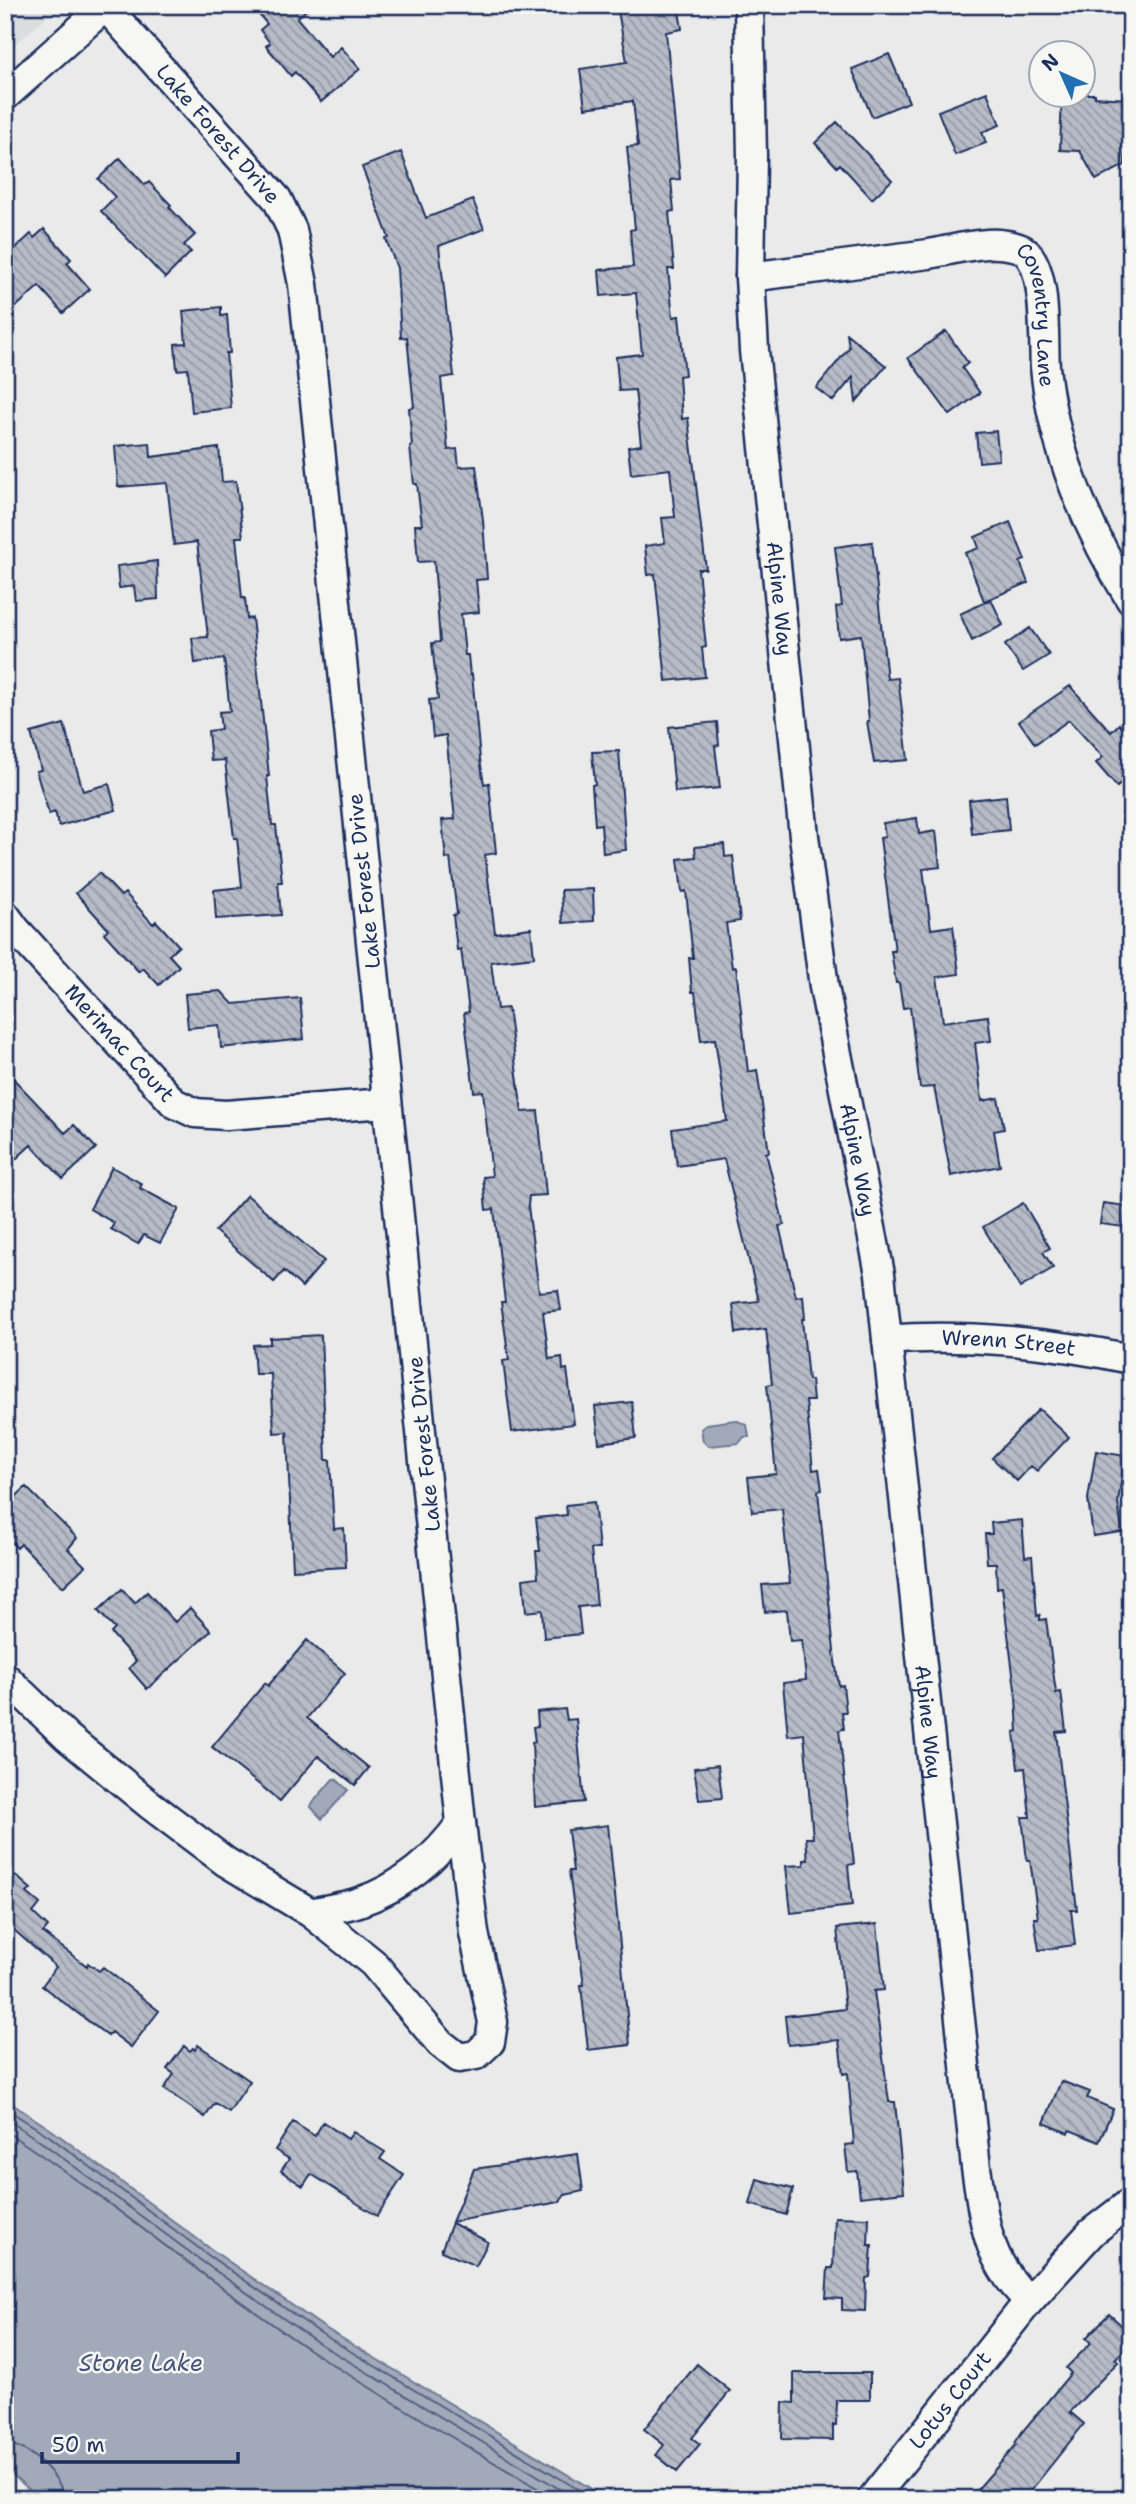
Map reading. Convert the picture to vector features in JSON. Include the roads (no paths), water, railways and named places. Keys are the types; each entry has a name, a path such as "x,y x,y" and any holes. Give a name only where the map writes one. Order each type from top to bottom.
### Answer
{"street":[{"name":"Alpine Way","path":"749,5 752,144 750,277 754,350 804,836 824,987 880,1274 976,2168 988,2238 1012,2285 1029,2301"},
{"path":"5,96 106,6"},
{"name":"Lake Forest Drive","path":"5,1677 67,1737 149,1804 226,1862 311,1913 373,1963 440,2043 458,2058 476,2055 490,2042 493,2022 474,1933 461,1823 410,1295 386,1103 303,284 292,230 277,199 106,6"},
{"name":"Coventry Lane","path":"750,277 988,244 1023,250 1032,261 1039,278 1045,369 1060,444 1100,544 1131,600"},
{"name":"Merimac Court","path":"5,915 174,1103 195,1113 226,1115 386,1103"},
{"name":"Wrenn Street","path":"887,1340 930,1336 1021,1344 1131,1359"},
{"path":"311,1913 359,1902 403,1881 429,1860 450,1839 461,1823"},
{"name":"Lotus Court","path":"872,2499 1029,2301 1092,2232 1131,2202"}],"water":[{"path":"735,1420 747,1425 749,1437 744,1437 739,1443 709,1446 703,1441 701,1429 707,1424"},
{"path":"333,1779 348,1790 322,1819 310,1806"},
{"name":"Stone Lake","path":"5,2099 53,2131 212,2250 325,2328 608,2499 40,2499 5,2468"}]}
